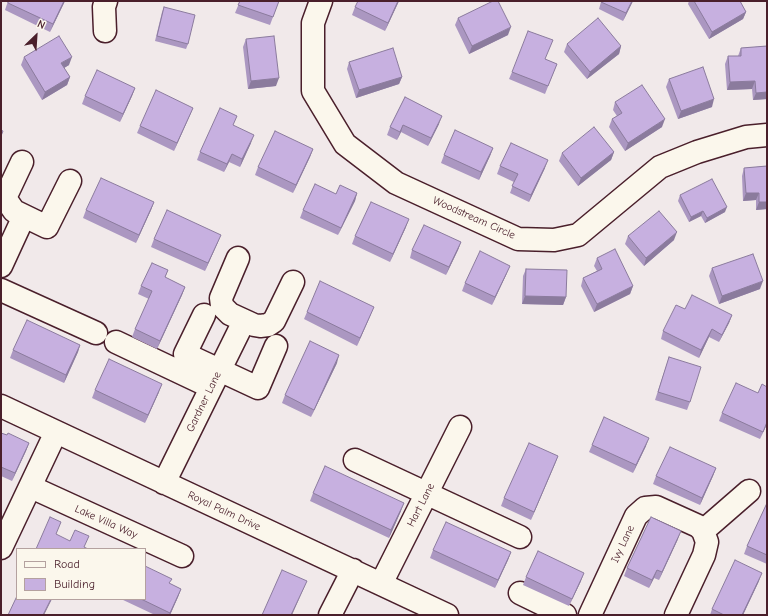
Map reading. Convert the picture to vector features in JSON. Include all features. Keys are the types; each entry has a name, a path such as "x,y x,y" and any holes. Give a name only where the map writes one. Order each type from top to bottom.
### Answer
{"street":[{"path":"105,31 104,7 106,1"},
{"name":"Woodstream Circle","path":"321,1 313,24 313,91 345,144 396,183 518,239 554,240 578,235 660,168 697,152 746,136 767,135"},
{"path":"22,162 5,198 14,211 47,228 70,181"},
{"path":"1,266 24,216"},
{"path":"238,258 221,298 222,306 230,314 254,326 268,325 274,321 293,282"},
{"path":"1,290 96,333"},
{"path":"204,315 185,354 215,379"},
{"name":"Gardner Lane","path":"164,483 244,321"},
{"path":"116,342 215,379 258,388 276,346"},
{"name":"Royal Palm Drive","path":"1,406 447,615"},
{"name":"Hart Lane","path":"381,584 460,427"},
{"path":"1,548 9,510 31,487 56,432"},
{"path":"355,460 520,537"},
{"name":"Lake Villa Way","path":"31,487 182,556"},
{"path":"676,615 704,555 706,542 704,531 749,491"},
{"name":"Ivy Lane","path":"590,615 636,516 644,508 656,507 698,526 704,531"},
{"path":"330,615 353,570"},
{"path":"520,593 565,615"}],"building":[{"path":"8,1 64,1 53,24 8,3"},
{"path":"240,1 279,1 273,17 238,5"},
{"path":"358,1 398,1 388,23 355,7"},
{"path":"493,1 498,1 511,27 472,46 458,18"},
{"path":"632,1 626,13 601,2"},
{"path":"694,1 740,1 746,12 712,32"},
{"path":"164,7 195,15 188,44 157,36"},
{"path":"598,18 621,46 590,72 567,44"},
{"path":"528,31 553,40 545,59 557,64 548,86 512,72"},
{"path":"59,36 72,57 61,63 70,77 45,92 24,57"},
{"path":"274,36 279,78 251,81 246,39"},
{"path":"767,46 767,92 756,93 755,81 730,82 728,56 741,56 741,48"},
{"path":"393,48 402,77 359,90 349,62"},
{"path":"703,67 714,99 681,111 669,79"},
{"path":"97,70 135,88 123,114 85,96"},
{"path":"642,85 665,119 628,143 612,119 622,113 615,102"},
{"path":"156,90 193,108 177,143 140,126"},
{"path":"405,97 442,116 431,138 403,125 400,132 390,127"},
{"path":"220,108 237,116 233,125 254,135 242,159 232,154 227,164 200,152"},
{"path":"594,127 614,152 581,178 562,153"},
{"path":"455,130 493,148 481,172 444,155"},
{"path":"275,131 313,149 296,185 258,167"},
{"path":"511,143 548,160 531,195 512,186 518,174 500,166"},
{"path":"767,166 767,202 759,202 759,193 746,193 744,168"},
{"path":"101,178 154,202 139,235 86,210"},
{"path":"712,179 727,207 707,218 703,211 691,217 680,195"},
{"path":"315,184 336,194 340,185 357,193 341,228 303,210"},
{"path":"371,202 409,219 393,254 355,236"},
{"path":"167,210 221,235 208,263 154,239"},
{"path":"659,211 677,232 646,258 628,236"},
{"path":"424,225 461,242 449,267 412,250"},
{"path":"615,249 633,286 597,304 583,278 602,269 597,258"},
{"path":"480,251 510,266 495,297 465,283"},
{"path":"753,254 763,281 722,296 712,268"},
{"path":"152,263 168,270 165,277 185,287 160,341 135,329 152,291 141,286"},
{"path":"526,269 567,270 566,297 525,296"},
{"path":"320,281 374,307 360,338 307,312"},
{"path":"692,295 732,315 722,335 712,329 701,350 663,331 676,305 685,309"},
{"path":"27,320 80,345 66,375 13,350"},
{"path":"310,341 339,355 314,410 285,395"},
{"path":"669,357 701,367 690,402 658,392"},
{"path":"109,359 162,384 148,415 95,390"},
{"path":"736,383 758,393 762,384 767,387 767,422 763,432 722,413"},
{"path":"604,417 649,438 636,465 592,445"},
{"path":"1,433 7,435 8,433 29,443 15,473 1,467"},
{"path":"529,443 558,456 534,512 504,498"},
{"path":"670,447 716,468 702,498 656,476"},
{"path":"325,466 404,503 391,530 313,493"},
{"path":"767,503 767,555 747,546"},
{"path":"50,517 61,522 56,534 70,541 75,530 89,536 84,547 86,548 36,548"},
{"path":"651,517 681,531 662,572 657,570 652,580 627,568"},
{"path":"446,522 511,552 498,580 433,550"},
{"path":"538,551 584,573 572,599 526,577"},
{"path":"735,560 762,573 742,615 724,615 712,609"},
{"path":"146,566 172,579 169,583 181,589 170,613 143,600 146,600"},
{"path":"282,570 307,581 291,615 262,615"},
{"path":"16,598 16,600 50,600 43,615 8,615"}]}
